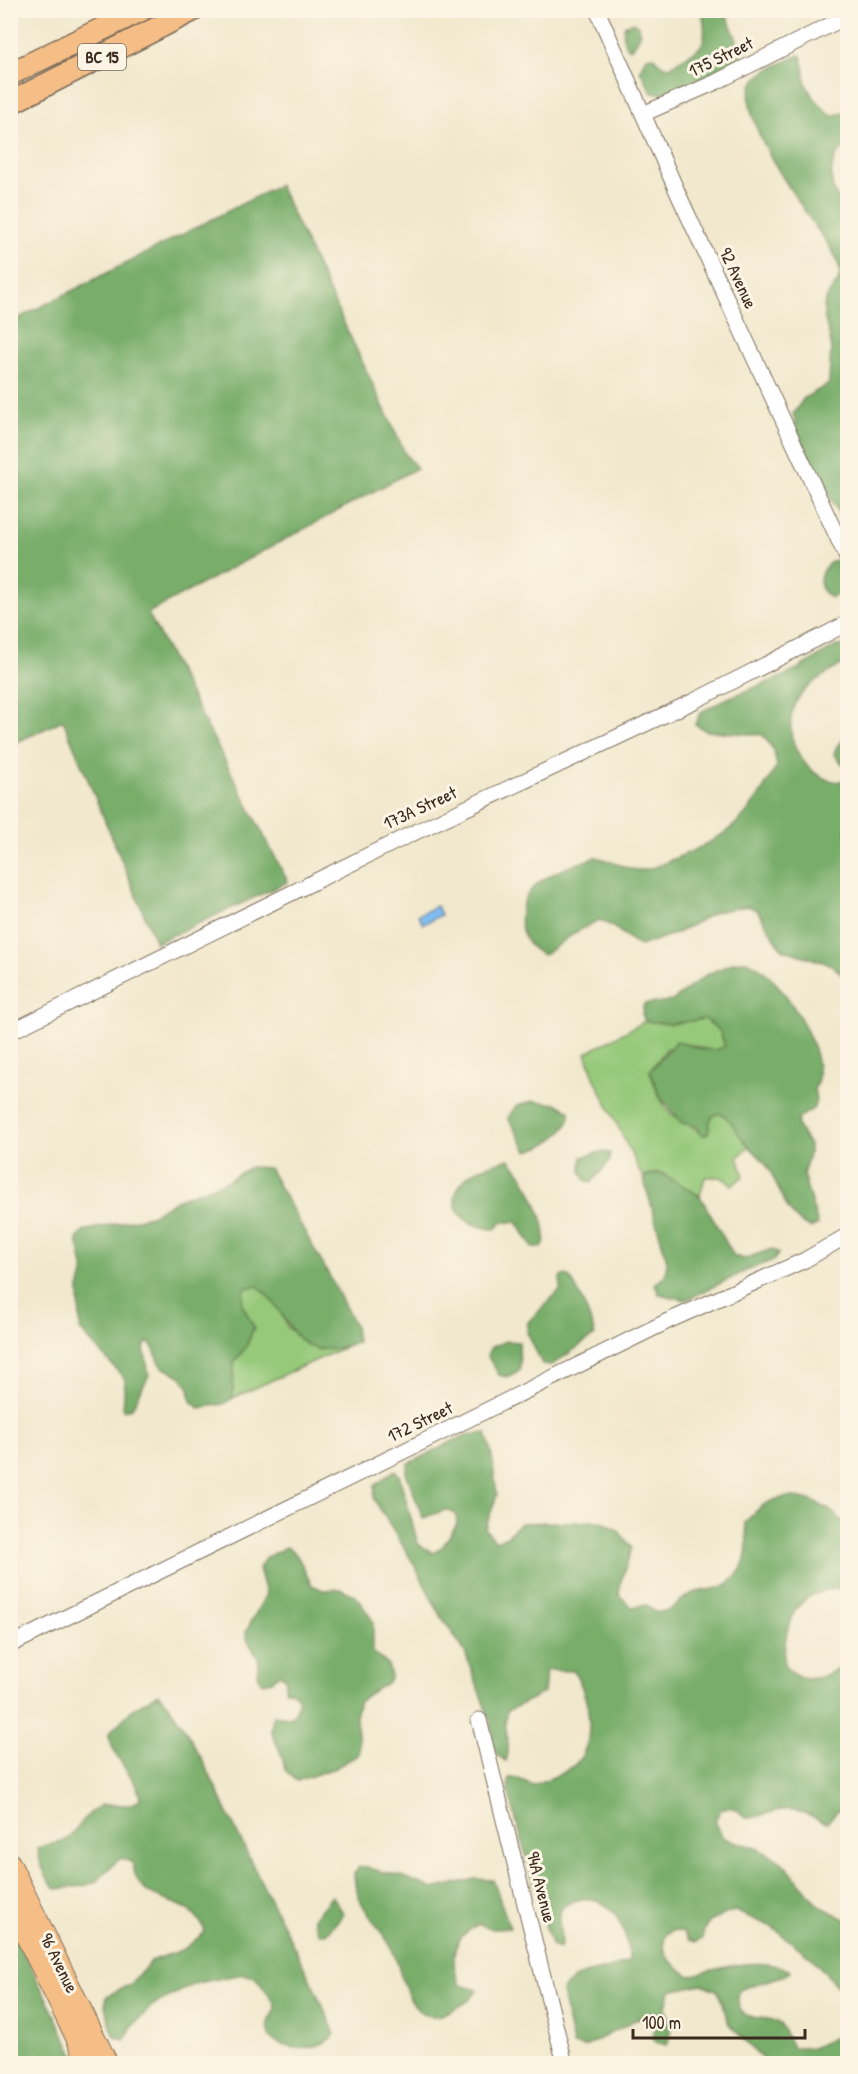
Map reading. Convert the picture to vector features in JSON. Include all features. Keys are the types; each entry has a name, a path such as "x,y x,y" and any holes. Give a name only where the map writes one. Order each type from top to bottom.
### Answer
{"highway":[{"name":"BC 15","path":"10,74 141,10"},
{"name":"BC 15","path":"10,103 193,10"}],"main road":[{"name":"96 Avenue","path":"10,1863 108,2064"},
{"name":"96 Avenue","path":"10,1904 89,2064"}],"street":[{"name":"92 Avenue","path":"597,10 708,261 848,560"},
{"name":"175 Street","path":"644,114 707,86 848,16"},
{"name":"173A Street","path":"10,1032 405,837 694,701 848,622"},
{"name":"172 Street","path":"10,1645 668,1321 805,1260 848,1235"},
{"name":"94A Avenue","path":"479,1720 565,2064"}],"green space":[{"path":"702,11 725,11 743,55 714,78 689,88 652,93 640,70 646,57 653,56 661,65 670,67 695,51 703,41 705,34"},
{"path":"633,22 639,26 640,33 630,49 624,41 623,32 625,25"},
{"path":"800,55 806,84 817,101 831,116 847,112 847,146 835,158 831,176 836,195 848,206 847,528 800,441 793,414 804,398 829,384 831,347 824,306 838,280 840,270 830,247 771,158 753,119 750,101 751,87 759,76"},
{"path":"279,185 406,455 417,468 148,613 288,882 156,943 63,720 11,745 11,322"},
{"path":"836,560 845,570 847,580 842,590 831,598 822,589 820,578 825,567"},
{"path":"847,645 847,662 808,687 793,709 791,722 796,748 802,760 811,770 834,781 847,781 847,980 832,965 782,949 757,910 747,906 715,912 679,932 640,946 611,925 599,920 576,932 544,955 534,950 523,933 521,913 523,902 542,880 565,868 596,857 636,870 654,867 712,841 737,823 757,799 777,766 773,749 763,735 706,731 695,724 701,712 728,698 789,674 836,646"},
{"path":"847,736 847,769 834,754 837,746"},
{"path":"745,961 758,967 773,979 787,996 810,1037 816,1058 818,1075 814,1089 816,1099 814,1108 799,1118 797,1125 809,1145 809,1155 803,1174 818,1225 810,1228 795,1218 766,1165 727,1118 720,1113 713,1116 710,1120 708,1134 702,1135 696,1126 682,1123 661,1098 650,1071 676,1041 707,1050 725,1046 720,1031 705,1019 670,1024 645,1021 642,1014 644,1004 672,1001 706,975 735,962"},
{"path":"705,1019 720,1031 725,1046 712,1050 692,1045 667,1048 650,1071 662,1102 679,1120 702,1135 707,1135 711,1118 720,1113 729,1118 750,1146 738,1157 744,1176 732,1185 721,1177 705,1177 700,1196 661,1173 646,1175 644,1180 594,1077 586,1053 645,1021 670,1024"},
{"path":"533,1101 557,1104 570,1111 569,1119 562,1132 549,1142 527,1151 508,1118 515,1107"},
{"path":"600,1152 610,1153 610,1161 592,1182 586,1181 581,1171 582,1157"},
{"path":"509,1159 535,1201 544,1227 543,1247 533,1248 517,1222 502,1222 495,1229 483,1227 472,1224 458,1211 455,1203 456,1195 460,1185 469,1175 483,1167"},
{"path":"250,1167 269,1168 355,1326 357,1342 335,1348 318,1349 306,1344 297,1336 271,1299 258,1286 245,1288 242,1304 254,1327 246,1347 234,1362 233,1398 223,1404 199,1408 191,1401 189,1388 182,1377 162,1367 151,1344 147,1342 144,1348 149,1375 132,1408 123,1410 125,1379 80,1330 79,1289 84,1271 77,1239 83,1231 151,1216 176,1200 229,1180"},
{"path":"661,1173 700,1196 734,1256 744,1259 772,1249 779,1253 774,1260 686,1300 659,1294 655,1284 665,1276 667,1261 644,1180 646,1176"},
{"path":"567,1275 579,1294 595,1335 552,1365 542,1364 527,1332 528,1322 561,1289 560,1277"},
{"path":"258,1286 275,1300 288,1328 319,1350 345,1347 233,1398 234,1362 246,1347 254,1327 242,1304 245,1288"},
{"path":"506,1341 519,1342 520,1370 507,1377 499,1375 487,1355 491,1347"},
{"path":"486,1433 492,1456 497,1495 485,1529 496,1541 507,1536 520,1523 602,1521 618,1530 632,1548 621,1581 619,1595 632,1607 647,1605 655,1612 662,1612 691,1594 727,1584 740,1572 746,1556 745,1522 767,1503 788,1497 809,1500 828,1509 844,1523 847,1521 847,1589 815,1594 804,1600 796,1609 787,1634 784,1665 795,1675 809,1679 824,1676 847,1659 847,1806 836,1812 827,1823 805,1813 788,1809 745,1818 737,1810 728,1807 721,1809 715,1821 723,1838 754,1847 774,1857 785,1865 818,1905 847,1920 847,1998 813,1959 772,1927 735,1911 709,1923 702,1939 696,1942 689,1940 683,1932 673,1930 666,1934 664,1948 669,1959 690,1976 754,1963 779,1966 790,1971 785,1975 739,1990 738,2002 741,2010 745,2015 779,2023 793,2047 812,2048 833,2038 847,2046 847,2063 766,2063 729,2024 718,1991 702,1984 670,1991 666,2007 671,2033 667,2045 655,2042 652,2037 657,2021 650,2012 585,2047 573,2045 562,1992 575,1978 629,1961 628,1947 619,1920 602,1903 590,1899 577,1900 562,1907 559,1920 560,1948 551,1945 508,1791 509,1778 516,1778 533,1785 568,1770 578,1761 585,1750 589,1723 588,1708 580,1682 574,1671 546,1670 544,1693 507,1711 505,1724 508,1755 506,1761 497,1755 493,1747 491,1724 465,1652 439,1613 414,1564 374,1499 375,1486 395,1470 399,1475 418,1544 433,1553 443,1546 457,1524 456,1514 448,1509 423,1518 406,1473 408,1464 465,1435"},
{"path":"286,1547 295,1553 312,1585 323,1590 341,1589 356,1596 373,1621 373,1652 388,1665 391,1676 386,1684 367,1695 359,1703 356,1715 358,1755 335,1768 297,1781 285,1770 282,1756 271,1731 273,1715 289,1717 295,1713 299,1698 293,1692 285,1690 286,1678 279,1674 272,1681 262,1683 257,1674 259,1660 247,1639 246,1632 266,1594 259,1568 266,1557"},
{"path":"158,1694 194,1745 325,2010 335,2034 321,2044 294,2048 269,2037 268,2022 275,2009 274,2002 255,1977 243,1974 197,1983 153,2005 132,2026 125,2040 114,2037 105,2006 107,1996 131,1984 151,1961 184,1949 205,1932 198,1918 188,1910 154,1896 144,1889 137,1879 133,1863 122,1858 94,1883 56,1889 43,1870 38,1848 67,1839 90,1813 102,1805 130,1805 139,1800 137,1787 114,1750 109,1733 133,1709"},
{"path":"360,1866 401,1876 434,1889 475,1879 493,1880 510,1928 492,1929 479,1924 463,1935 458,1942 454,1957 460,1985 477,1990 468,2001 448,2012 434,2016 424,2014 415,2007 409,1997 391,1947 358,1895 354,1873"},
{"path":"332,1896 344,1914 326,1934 319,1933 313,1919"},
{"path":"11,1926 78,2063 11,2063"}],"water":[{"path":"437,906 441,915 423,924 418,915"}]}
